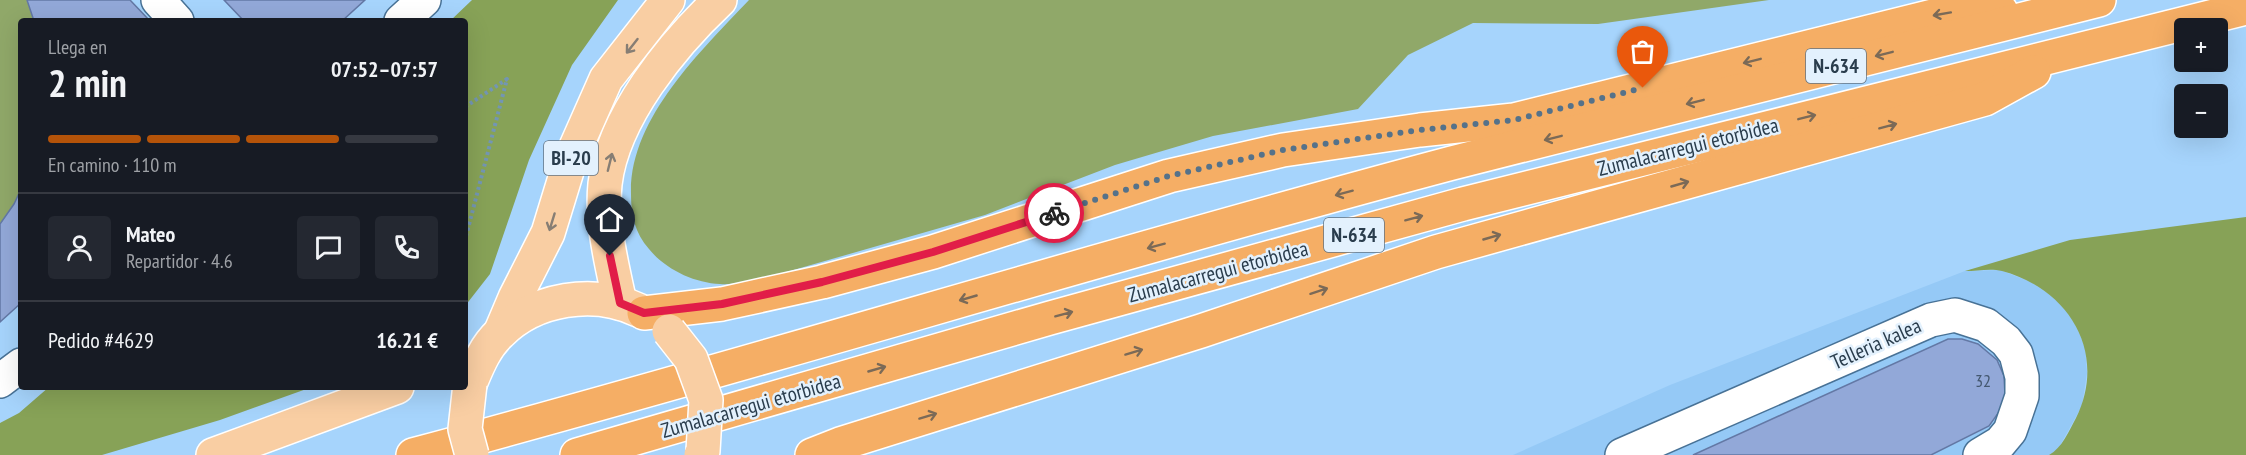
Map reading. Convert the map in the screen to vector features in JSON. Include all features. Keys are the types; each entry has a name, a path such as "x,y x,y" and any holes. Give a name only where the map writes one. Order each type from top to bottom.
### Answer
{"highway":[{"name":"N-634","path":"644,316 722,304 822,282 933,252 1169,176 1283,150 1420,130 1514,120 1945,13 2063,9 2099,0"},
{"name":"N-634","path":"812,455 840,444 1201,331 1436,252 1984,99 2073,50 2246,8"},
{"name":"Zumalacarregui etorbidea","path":"413,455 628,397 1039,278 1452,163 2063,9"},
{"name":"Zumalacarregui etorbidea","path":"577,455 1050,318 1463,204 2073,50"}],"main road":[{"name":"BI-20","path":"481,355 515,298 548,233 571,158 606,79 668,0"},
{"name":"BI-20","path":"644,316 605,215 605,184 611,157 631,112 660,67 720,0"},
{"path":"472,455 465,429 481,355 529,312 556,302 596,298 644,316 691,359 706,400 701,455"},
{"path":"213,455 389,390"}],"street":[{"path":"158,0 174,18"},
{"path":"404,18 424,0"},
{"name":"Telleria kalea","path":"1622,455 1931,320 1955,315 1986,325 2006,341 2016,354 2022,377 2022,396 2010,431 2001,444 1980,455"},
{"path":"0,381 18,367"}],"path":[{"path":"468,105 507,79 468,228"}],"shaded area":[{"path":"2000,270 2031,282 2055,298 2072,318 2085,346 2087,373 2082,406 2057,451 2049,455 1513,455 1670,385 1965,271"}],"green space":[{"path":"0,0 27,0 33,18 18,18 18,195 0,224"},
{"path":"472,0 618,0 572,65 529,160 490,274 468,302 468,18 453,18"},
{"path":"749,0 1769,0 1598,24 1473,23 1408,55 1358,109 1213,136 1115,165 985,215 752,282 710,283 690,278 672,269 644,243 637,230 632,210 634,166 642,139 671,88 710,41"},
{"path":"2246,217 2246,455 2049,455 2058,448 2068,434 2085,394 2087,370 2084,348 2076,327 2063,308 2046,292 2026,280 1998,270 1965,271 2070,240"},
{"path":"46,390 304,390 220,420 102,455 0,455 0,423 19,413"}],"building":[{"path":"27,0 130,0 147,18 33,18"},
{"path":"224,0 365,0 345,18 241,18"},
{"path":"18,195 18,306 0,322 0,224"},
{"path":"1948,339 1962,339 1978,344 1997,360 2004,376 2005,395 1999,412 1989,426 1931,455 1693,455"}],"way so far":[{"path":"1054,213 1169,176 1283,150 1420,130 1514,120 1643,88"}],"route":[{"path":"610,256 620,303 644,313 722,304 822,282 933,252 1054,213"}]}
